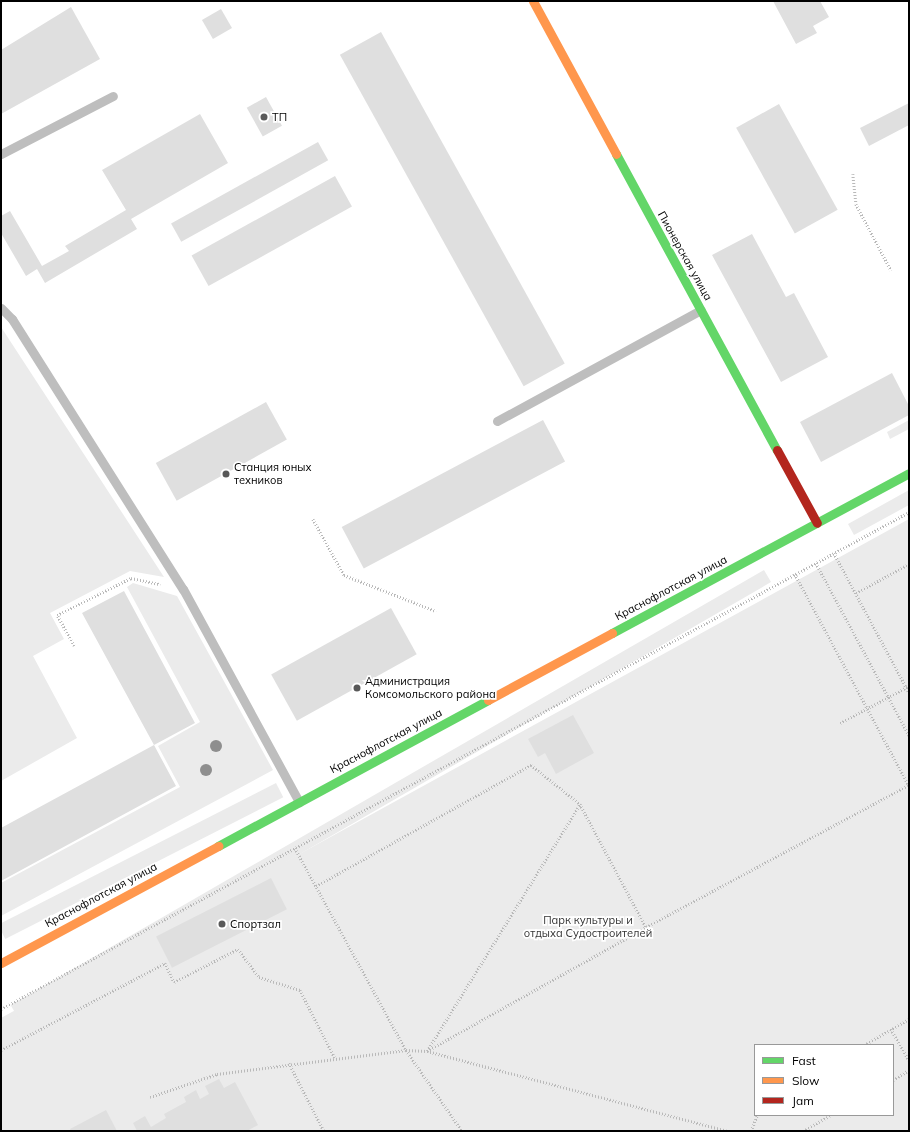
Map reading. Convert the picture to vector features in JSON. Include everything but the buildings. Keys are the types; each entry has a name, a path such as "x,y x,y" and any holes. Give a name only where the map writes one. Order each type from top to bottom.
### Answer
{"street":[{"name":"Пионерская улица","path":"533,1 817,523"},
{"name":"Краснофлотская улица","path":"1,963 909,473"}],"lane":[{"path":"1,154 113,96"},
{"path":"1,308 12,319 183,588 299,802"},
{"path":"497,421 701,310"}],"path":[{"path":"853,174 856,204 891,270"},
{"path":"1,1009 909,512"},
{"path":"313,519 344,575 436,611"},
{"path":"834,553 908,687 909,692"},
{"path":"816,563 909,735"},
{"path":"856,593 909,564"},
{"path":"427,1051 646,927 909,785 795,574"},
{"path":"74,646 58,616 64,612 131,578 183,588"},
{"path":"840,723 908,687"},
{"path":"316,886 531,765 580,804 646,927"},
{"path":"427,1051 580,804"},
{"path":"295,848 406,1050 462,1131"},
{"path":"1,1050 165,963 174,982 238,949 258,977 300,990 335,1058"},
{"path":"866,1044 909,1019"},
{"path":"891,1029 909,1060"},
{"path":"150,1097 217,1074 406,1050 427,1051 727,1131"},
{"path":"289,1064 324,1131"},
{"path":"894,1079 909,1070"},
{"path":"751,1131 757,1116"},
{"path":"803,1131 829,1116"}],"green space":[{"path":"1,327 164,577 130,571 50,613 64,639 33,656 77,738 1,781"},
{"path":"909,420 909,429 890,439 887,432"},
{"path":"909,490 909,505 854,535 848,524"},
{"name":"Парк культуры и отдыха Судостроителей","path":"909,519 909,1131 1,1131 1,1018"},
{"path":"764,570 771,582 18,1017 11,1005"},
{"path":"133,583 177,596 273,770 1,916 1,883 180,787 158,746 200,722 127,587"},
{"path":"276,783 283,797 5,939 1,931 1,923"}],"traffic: fast":[{"path":"616,154 777,450"},
{"path":"612,633 909,473"},
{"path":"218,846 488,700"}],"traffic: slow":[{"path":"533,1 616,154"},
{"path":"488,700 612,633"},
{"path":"1,963 218,846"}],"traffic: jam":[{"path":"777,450 817,523"}],"place":[{"name":"ТП","path":"264,117"},
{"name":"Станция юных техников","path":"226,474"},
{"name":"Администрация Комсомольского района","path":"357,688"},
{"name":"Спортзал","path":"222,924"}]}
